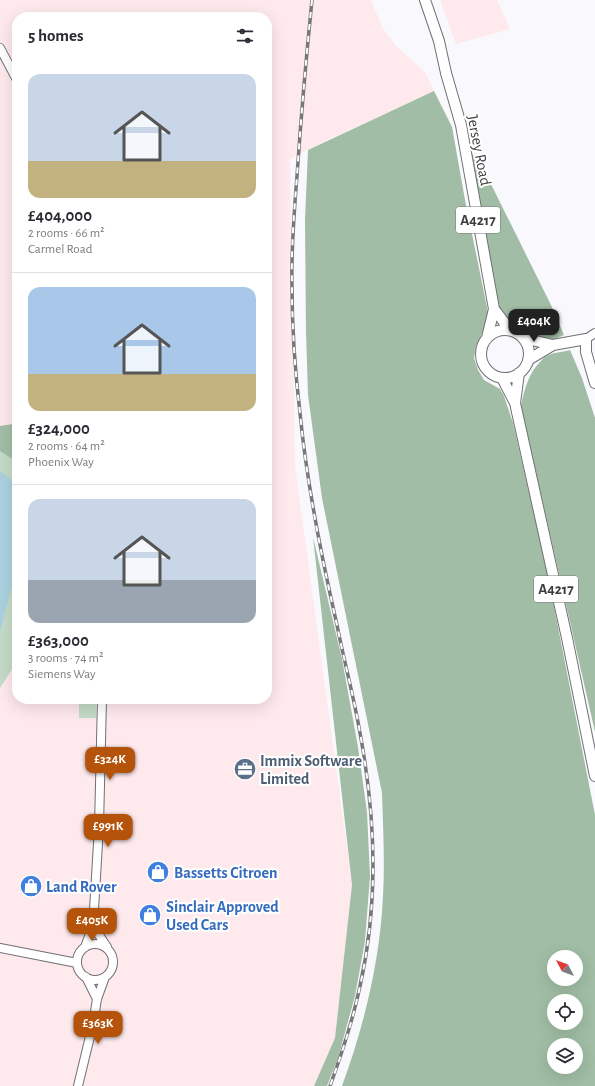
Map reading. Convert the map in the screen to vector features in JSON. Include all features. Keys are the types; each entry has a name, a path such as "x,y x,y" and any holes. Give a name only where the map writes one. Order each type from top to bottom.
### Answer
{"main road":[{"name":"Jersey Road","path":"426,0 439,41 446,73 461,125 494,309 487,338"},
{"name":"Jersey Road","path":"494,309 510,330"},
{"path":"501,330 510,330 517,333 527,344 529,352 525,367 519,373 508,378 495,376 488,372 481,359 481,351 487,338 494,332 501,330"},
{"path":"523,338 552,345"},
{"path":"528,360 552,345 586,339 586,352 595,383"},
{"name":"A4217","path":"516,403 519,373"},
{"name":"A4217","path":"502,378 516,403 567,638 595,776"}],"street":[{"path":"0,48 12,71"},
{"path":"586,339 595,333"},
{"path":"97,999 86,977 80,971 77,963 79,954 85,947 93,926 99,819 102,704"},
{"path":"78,1086 93,1024 97,999 105,977 110,971 113,962 112,956 93,926"},
{"path":"85,947 98,944 107,948"},
{"path":"0,948 77,963"},
{"path":"86,977 97,979 105,977"}],"shaded area":[{"path":"0,0 371,0 382,27 396,46 425,72 434,91 321,143 290,159 295,466 352,885 335,1038 314,1086 0,1086 0,632 12,585 12,704 272,704 272,12 12,12 12,481 0,471"},
{"path":"440,0 497,0 510,29 456,44"}],"green space":[{"path":"434,91 452,127 488,312 486,325 476,346 474,358 478,370 484,380 500,389 504,396 513,423 547,571 595,815 595,1086 342,1086 364,1017 375,969 384,883 382,793 322,498 308,395 305,220 308,150"},
{"path":"471,152 484,170 551,305 564,335 553,340 529,336 513,326 500,310 497,304"},
{"path":"570,350 582,378 595,418 595,732 521,406 528,382 537,365 547,356"},
{"path":"12,424 12,459 0,451 0,426"},
{"path":"0,426 12,427 12,669 0,688"},
{"path":"313,537 342,659 358,747 367,812 370,876 365,941 355,996 338,1058 327,1086 314,1086 335,1038 352,885"},
{"path":"79,704 96,704 96,718 79,718"}],"water":[{"path":"0,471 12,481 12,585 0,632"}],"railway":[{"path":"312,0 293,231 292,272 294,350 303,440 315,520 363,749 370,799 373,848 371,910 363,971 351,1024 330,1086"}],"place":[{"name":"Immix Software Limited","path":"245,769"},
{"name":"Bassetts Citroen","path":"158,872"},
{"name":"Land Rover","path":"31,886"},
{"name":"Sinclair Approved Used Cars","path":"150,915"}]}
